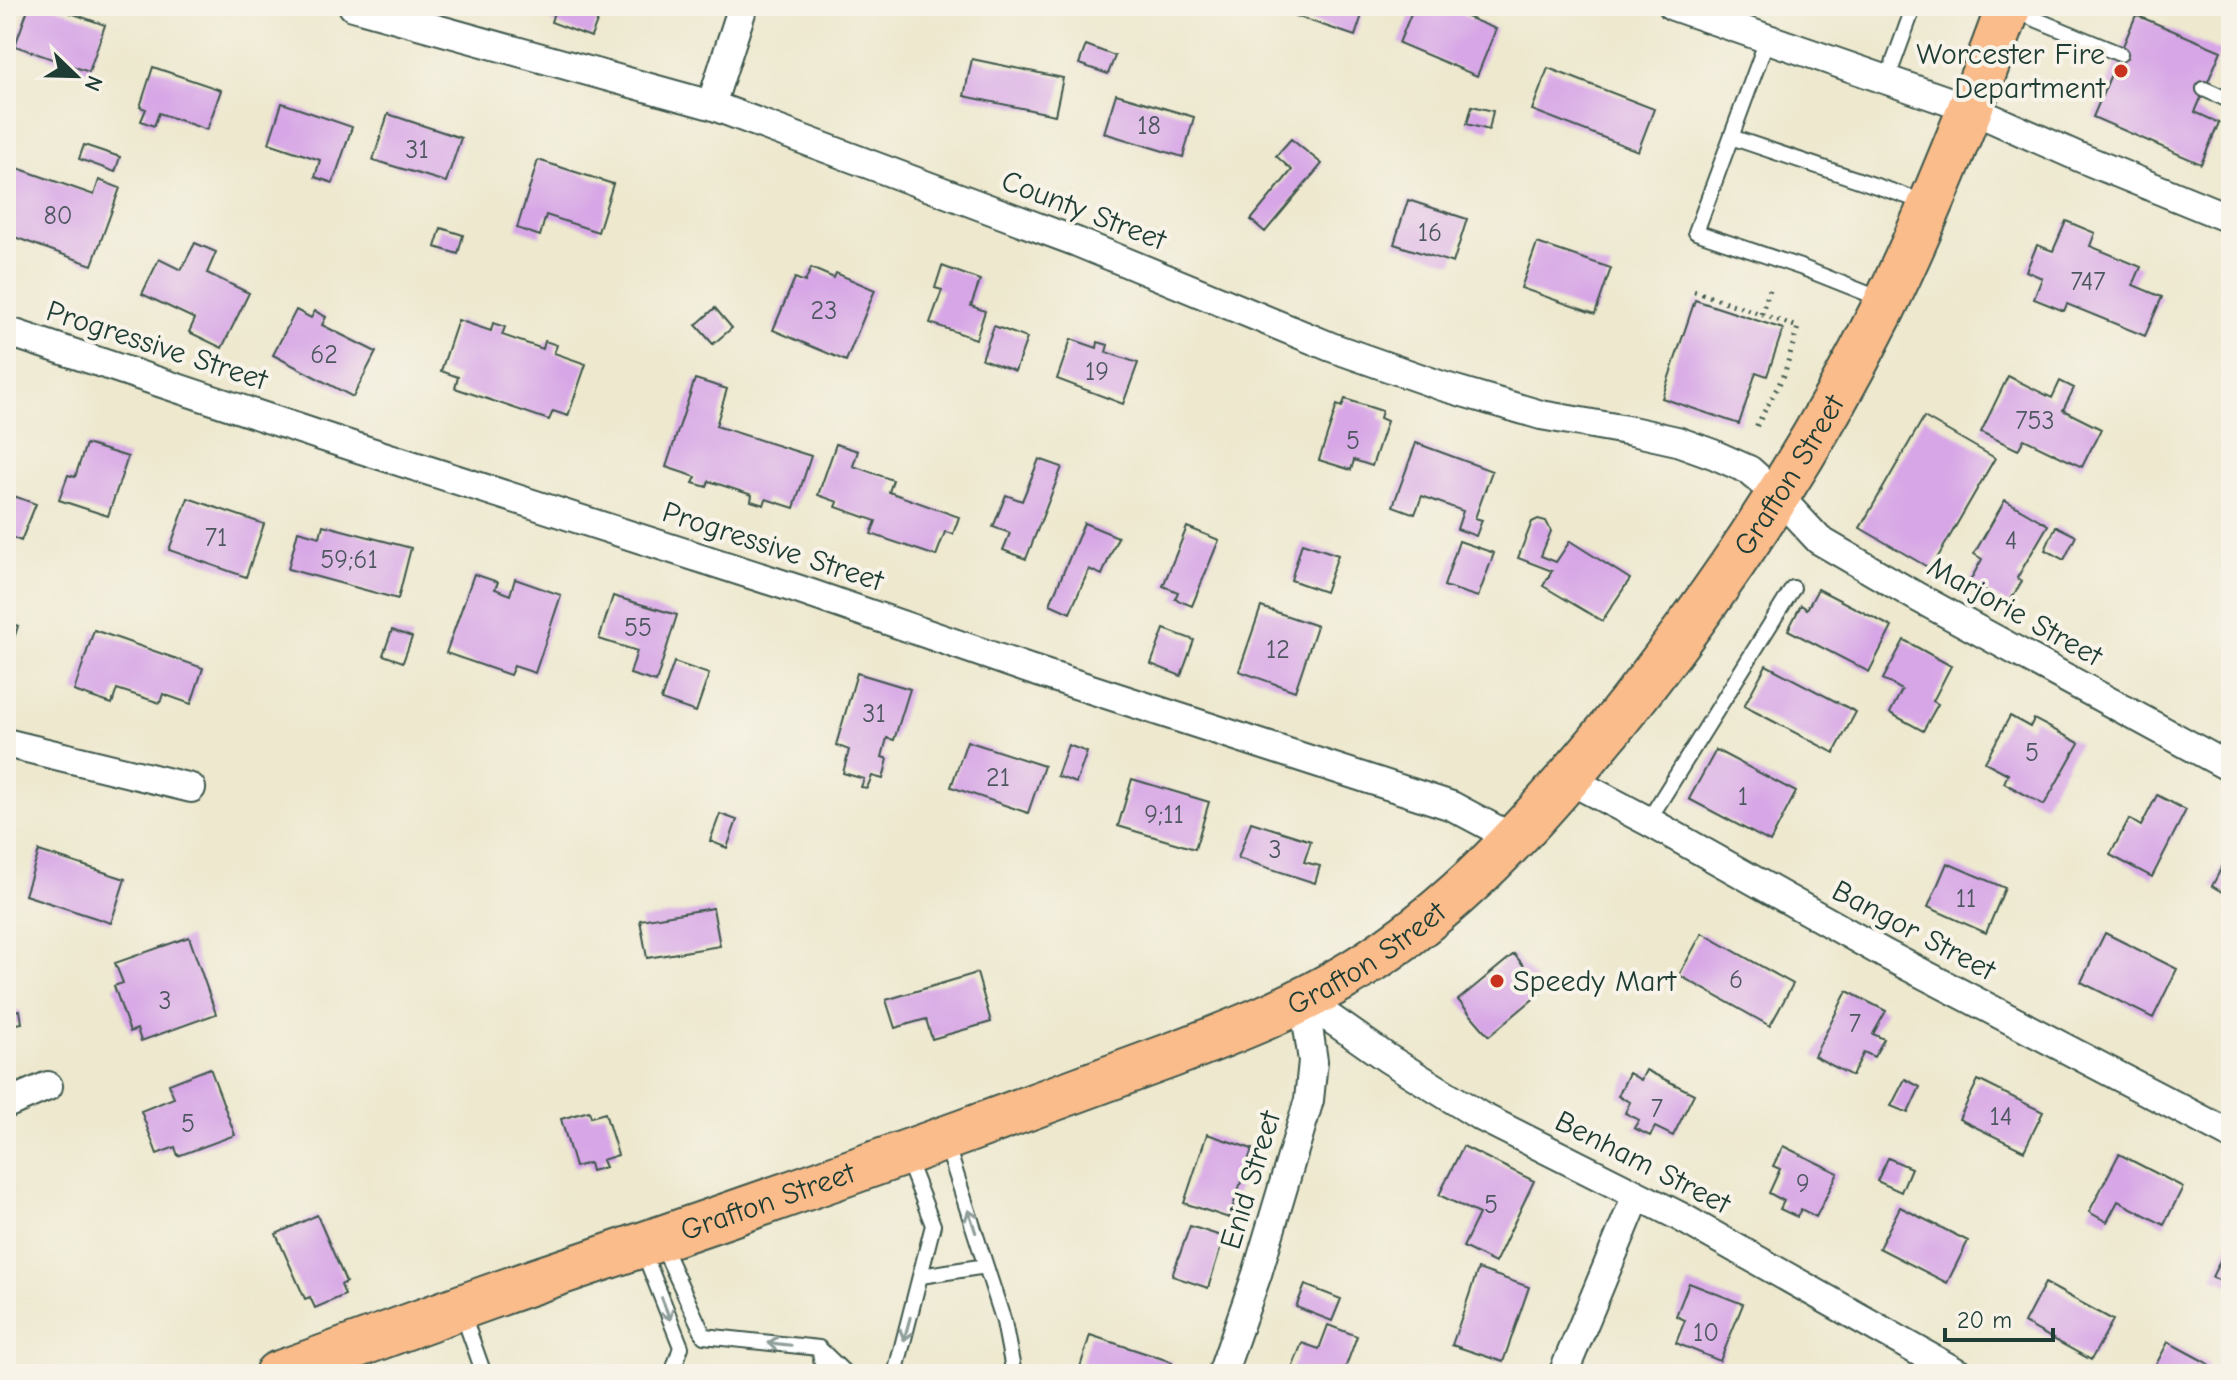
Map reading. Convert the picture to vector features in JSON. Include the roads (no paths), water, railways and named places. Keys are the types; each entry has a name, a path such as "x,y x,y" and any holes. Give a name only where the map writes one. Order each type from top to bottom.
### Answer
{"highway":[{"name":"Grafton Street","path":"277,1374 331,1365 460,1308 925,1146 1199,1045 1304,1000 1356,971 1406,936 1453,898 1514,839 1568,779 1703,607 1778,496 1839,393 1886,302 1931,205 2009,7"}],"street":[{"name":"County Street","path":"353,6 711,105 1077,242 1393,370 1541,415 1632,431 1701,450 1749,470 1778,496"},
{"path":"711,105 743,6"},
{"path":"1673,6 1971,109 2231,219"},
{"name":"Progressive Street","path":"6,331 1452,806 1514,839"},
{"name":"Marjorie Street","path":"1778,496 1819,540 1982,633 2231,768"},
{"path":"6,743 191,788"},
{"name":"Bangor Street","path":"1568,779 1872,947 2231,1135"},
{"name":"Benham Street","path":"1304,1000 1387,1058 1480,1116 1755,1258 1959,1374"},
{"name":"Enid Street","path":"1222,1374 1257,1274 1309,1100 1313,1061 1304,1000"},
{"path":"6,1104 48,1086"},
{"path":"1563,1374 1637,1195"}],"lane":[{"path":"1887,80 1914,6"},
{"path":"2009,7 2120,54"},
{"path":"1768,37 1696,232 1781,260 1886,302"},
{"path":"2204,89 2231,101"},
{"path":"1731,137 1931,205"},
{"path":"1648,821 1793,588"},
{"path":"925,1146 986,1266 1004,1322 1014,1374"},
{"path":"895,1374 933,1225 925,1146"},
{"path":"650,1241 704,1336 819,1348 846,1374"},
{"path":"650,1241 681,1347 672,1374"},
{"path":"921,1276 986,1266"},
{"path":"460,1308 484,1374"},
{"path":"819,1348 824,1374"}],"place":[{"name":"Worcester Fire Department","path":"2121,71"},
{"name":"Speedy Mart","path":"1497,981"}]}
